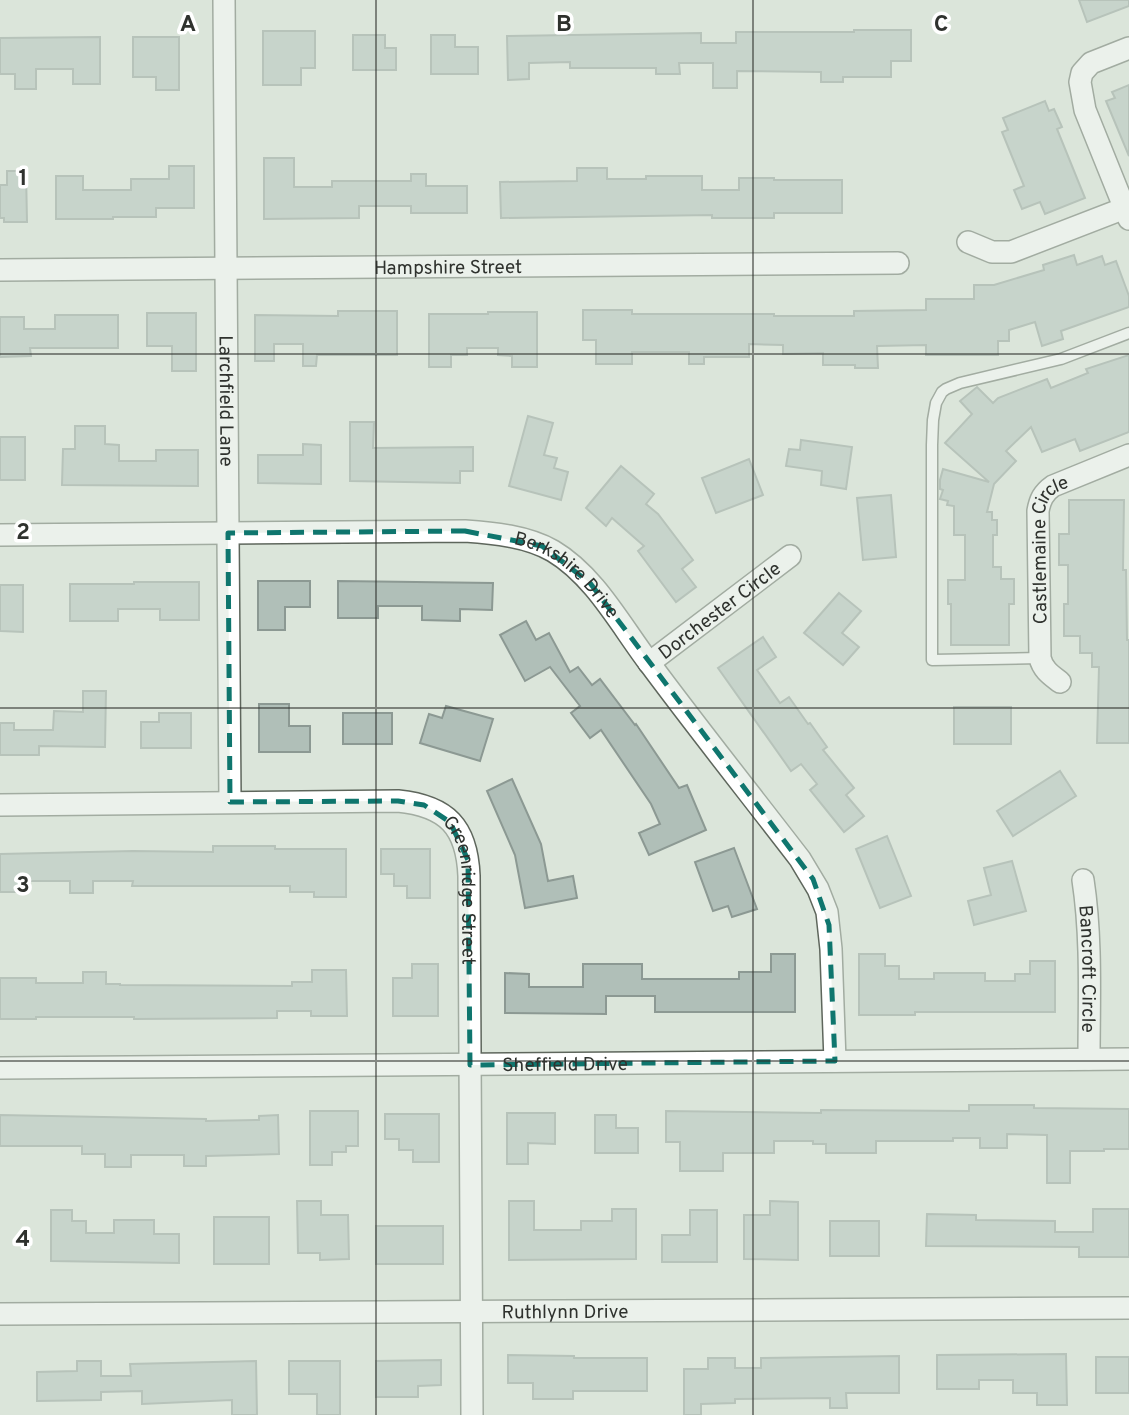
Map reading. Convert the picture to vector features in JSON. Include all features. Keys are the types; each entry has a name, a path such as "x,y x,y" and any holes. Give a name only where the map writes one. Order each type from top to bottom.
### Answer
{"street":[{"name":"Larchfield Lane","path":"224,0 230,802"},
{"path":"968,242 1003,254 1127,214 1085,110 1080,82 1082,73 1091,63 1129,48"},
{"name":"Hampshire Street","path":"0,270 898,263"},
{"name":"Castlemaine Circle","path":"1060,682 1046,672 1040,658 1040,502 1045,491 1053,486 1129,455"},
{"name":"Berkshire Drive","path":"0,535 465,531 505,536 542,546 560,556 590,583 800,859 818,890 829,925 835,1061"},
{"name":"Dorchester Circle","path":"649,663 790,556"},
{"name":"Greenridge Street","path":"0,805 398,801 424,805 438,812 462,837 468,860 472,1415"},
{"name":"Bancroft Circle","path":"1083,880 1088,932 1089,1059"},
{"name":"Sheffield Drive","path":"0,1068 1129,1059"},
{"name":"Ruthlynn Drive","path":"0,1314 1129,1308"}],"lane":[{"path":"1040,658 932,660 932,430 936,403 942,392 960,383 1049,363 1129,333"}],"highlighted area":[{"path":"465,531 542,546 590,583 813,879 829,925 835,1061 470,1065 468,860 450,822 424,805 398,801 230,802 228,533"}],"building":[{"path":"1079,0 1129,0 1129,6 1087,22"},
{"path":"911,30 911,61 891,61 891,77 843,77 843,82 821,82 821,72 737,71 737,88 713,88 713,63 679,63 680,74 656,74 656,68 570,68 570,62 529,63 529,79 508,80 507,36 701,33 701,43 736,43 736,32"},
{"path":"263,31 315,31 315,68 301,68 301,85 263,85"},
{"path":"353,35 385,35 385,48 396,48 396,70 353,70"},
{"path":"431,35 455,35 455,47 478,47 478,74 431,74"},
{"path":"100,37 100,84 73,84 73,69 36,69 36,89 15,89 15,74 0,74 0,38"},
{"path":"133,37 179,37 179,90 156,90 156,77 133,77"},
{"path":"1129,85 1129,156 1106,101 1115,98 1112,92"},
{"path":"1045,101 1049,111 1054,109 1062,127 1057,129 1085,198 1045,214 1040,202 1022,209 1014,190 1024,186 1002,132 1008,130 1003,118"},
{"path":"264,158 294,158 294,187 332,187 332,181 411,181 411,174 426,174 426,186 467,186 467,213 411,213 411,206 359,206 359,218 264,219"},
{"path":"169,166 194,166 194,208 156,208 156,217 56,219 56,176 83,176 83,190 131,190 131,179 169,179"},
{"path":"577,168 607,168 607,179 702,176 702,190 739,190 739,178 842,180 842,213 774,213 774,218 712,218 712,215 501,218 500,182 577,181"},
{"path":"7,171 26,171 27,222 4,222 4,218 0,218 0,185 7,185"},
{"path":"1074,255 1077,265 1102,256 1105,265 1116,261 1129,296 1129,307 1061,331 1063,339 1042,346 1035,322 1009,330 1009,341 998,341 998,355 926,355 926,345 877,346 878,368 855,368 855,365 823,365 823,353 783,354 783,345 749,344 749,357 704,357 704,364 689,364 689,352 632,352 632,364 596,364 596,340 583,340 583,310 632,310 632,314 854,316 854,311 926,310 926,299 974,299 974,285 994,285 1044,270 1043,265"},
{"path":"338,311 397,311 397,355 317,355 316,366 303,366 303,344 274,344 274,361 255,361 255,315 338,316"},
{"path":"537,312 537,367 512,367 512,356 498,355 498,348 467,348 467,355 451,355 451,367 429,367 429,314"},
{"path":"147,313 196,313 196,371 172,371 172,346 147,346"},
{"path":"55,315 118,315 118,348 30,348 31,356 0,357 0,317 24,317 24,329 55,329"},
{"path":"1129,355 1129,432 1080,451 1075,439 1042,452 1031,427 1006,451 1016,461 994,484 987,512 992,512 992,520 997,520 997,535 993,535 993,567 1001,567 1001,579 1014,579 1014,604 1009,604 1009,645 951,645 948,580 965,580 965,535 954,535 954,506 947,505 948,501 940,499 943,490 940,489 940,480 943,469 989,482 945,443 972,414 960,401 977,387 993,403 998,398 1047,379 1051,388 1088,373 1086,369"},
{"path":"528,416 553,423 544,455 557,458 554,468 568,472 561,500 509,486"},
{"path":"350,422 374,422 373,448 473,447 473,471 460,471 460,483 350,481"},
{"path":"75,426 105,426 105,444 119,445 119,461 156,461 156,450 198,450 198,486 62,485 63,449 75,449"},
{"path":"0,437 25,437 25,480 0,480"},
{"path":"801,440 852,447 846,489 821,485 822,471 786,466 789,449 800,450"},
{"path":"303,444 321,445 321,484 258,483 258,455 303,455"},
{"path":"749,459 763,495 716,513 702,478"},
{"path":"621,466 654,494 646,504 658,514 693,560 682,569 696,587 676,602 638,551 644,546 612,518 606,526 586,508"},
{"path":"891,495 896,557 863,560 857,498"},
{"path":"1069,500 1124,500 1123,570 1126,570 1129,640 1129,743 1097,743 1099,667 1092,667 1092,653 1080,653 1080,636 1064,636 1064,604 1068,604 1068,565 1059,565 1059,534 1069,534"},
{"path":"258,581 310,581 310,607 285,607 285,630 258,630"},
{"path":"338,581 493,583 492,610 460,609 460,621 422,620 422,606 378,606 378,618 338,618"},
{"path":"199,582 199,620 160,620 160,609 118,609 118,621 70,621 70,584"},
{"path":"0,585 23,585 23,632 0,631"},
{"path":"839,593 861,611 842,633 859,647 843,665 804,633"},
{"path":"526,621 536,640 549,633 570,672 578,667 592,685 600,679 636,724 679,788 687,785 706,830 649,855 639,833 660,824 651,804 601,730 590,738 571,713 580,706 550,667 525,681 500,635"},
{"path":"763,637 776,657 757,670 780,703 789,697 827,747 823,750 854,788 846,795 864,816 844,832 810,790 817,784 801,764 791,771 718,668"},
{"path":"83,691 106,691 105,747 39,746 39,755 0,755 0,723 14,723 14,730 53,730 54,711 83,712"},
{"path":"259,704 289,704 289,726 310,726 310,752 259,752"},
{"path":"446,706 493,719 480,761 420,743 429,714 442,718"},
{"path":"954,707 1011,707 1011,744 954,744"},
{"path":"159,713 191,713 191,748 141,748 141,722 159,722"},
{"path":"343,713 392,713 392,744 343,744"},
{"path":"1060,771 1076,796 1013,836 997,811"},
{"path":"512,779 541,844 548,881 573,876 577,898 525,908 515,855 487,791"},
{"path":"887,836 911,896 880,908 856,849"},
{"path":"213,846 346,849 346,897 314,897 314,892 290,892 290,886 132,886 133,881 93,881 93,893 70,893 70,881 19,881 20,892 0,892 0,854 213,852"},
{"path":"734,848 757,909 732,917 728,906 713,911 695,862"},
{"path":"381,849 430,849 430,898 407,898 407,886 394,886 394,874 381,874"},
{"path":"1012,861 1026,911 974,925 968,901 991,895 984,868"},
{"path":"771,954 795,954 795,1012 655,1012 655,996 606,996 606,1014 505,1013 505,973 529,974 529,987 583,987 583,964 642,964 642,979 739,979 739,972 771,972"},
{"path":"859,954 885,954 885,966 899,966 899,979 934,979 934,973 985,973 985,981 1015,981 1015,974 1030,974 1030,961 1055,961 1055,1012 915,1012 915,1015 859,1015"},
{"path":"412,964 438,964 438,1016 393,1016 393,978 412,978"},
{"path":"312,970 346,970 347,1016 311,1016 311,1011 277,1011 277,1018 0,1019 0,978 36,978 36,983 83,983 83,972 106,972 106,984 292,986 292,982 312,982"},
{"path":"969,1105 1129,1109 1129,1149 1070,1151 1070,1183 1047,1183 1047,1135 1007,1134 1007,1148 980,1148 980,1138 953,1138 953,1141 876,1141 876,1153 826,1153 826,1144 813,1144 813,1141 774,1141 774,1153 723,1153 723,1171 680,1171 680,1142 666,1142 666,1111 969,1111"},
{"path":"310,1111 358,1111 358,1146 346,1146 346,1152 332,1152 332,1165 310,1165"},
{"path":"507,1113 555,1113 555,1144 528,1143 528,1164 507,1164"},
{"path":"385,1114 439,1114 439,1162 413,1162 413,1150 399,1150 399,1139 385,1139"},
{"path":"0,1115 206,1121 259,1120 259,1116 278,1115 279,1154 206,1156 206,1166 184,1166 184,1155 131,1155 131,1167 105,1167 105,1154 82,1154 82,1146 0,1146"},
{"path":"595,1115 616,1115 616,1128 638,1128 638,1153 595,1153"},
{"path":"297,1201 321,1201 321,1215 348,1215 349,1259 320,1260 320,1253 298,1253"},
{"path":"509,1201 534,1201 534,1230 581,1230 581,1221 612,1221 612,1209 636,1209 636,1259 509,1260"},
{"path":"770,1201 798,1202 798,1260 744,1259 744,1215 770,1215"},
{"path":"1093,1209 1129,1209 1129,1257 1079,1257 1079,1247 926,1246 927,1214 976,1215 976,1220 1055,1221 1055,1232 1093,1232"},
{"path":"51,1210 72,1210 72,1221 86,1221 86,1233 114,1233 114,1220 154,1220 154,1234 179,1234 179,1263 51,1261"},
{"path":"690,1210 717,1210 717,1262 662,1262 662,1235 690,1235"},
{"path":"214,1217 269,1217 269,1264 214,1264"},
{"path":"830,1221 879,1221 879,1256 830,1256"},
{"path":"376,1226 443,1226 443,1264 376,1264"},
{"path":"1066,1354 1067,1405 1037,1405 1037,1393 1013,1393 1013,1380 979,1380 979,1389 937,1389 937,1355"},
{"path":"508,1355 647,1358 647,1391 573,1391 573,1399 533,1399 533,1383 508,1383"},
{"path":"899,1356 899,1393 846,1393 847,1408 830,1408 830,1398 735,1399 735,1403 701,1404 701,1415 684,1415 684,1369 708,1369 708,1358 735,1358 735,1368 761,1368 761,1358"},
{"path":"1096,1357 1129,1357 1129,1393 1096,1393"},
{"path":"441,1360 441,1385 418,1386 418,1397 376,1397 376,1361"},
{"path":"77,1361 101,1361 101,1376 131,1376 130,1364 256,1361 257,1415 232,1415 232,1400 142,1404 142,1391 101,1392 101,1400 37,1401 37,1372 77,1371"},
{"path":"289,1361 340,1361 340,1415 317,1415 317,1394 289,1394"}]}
